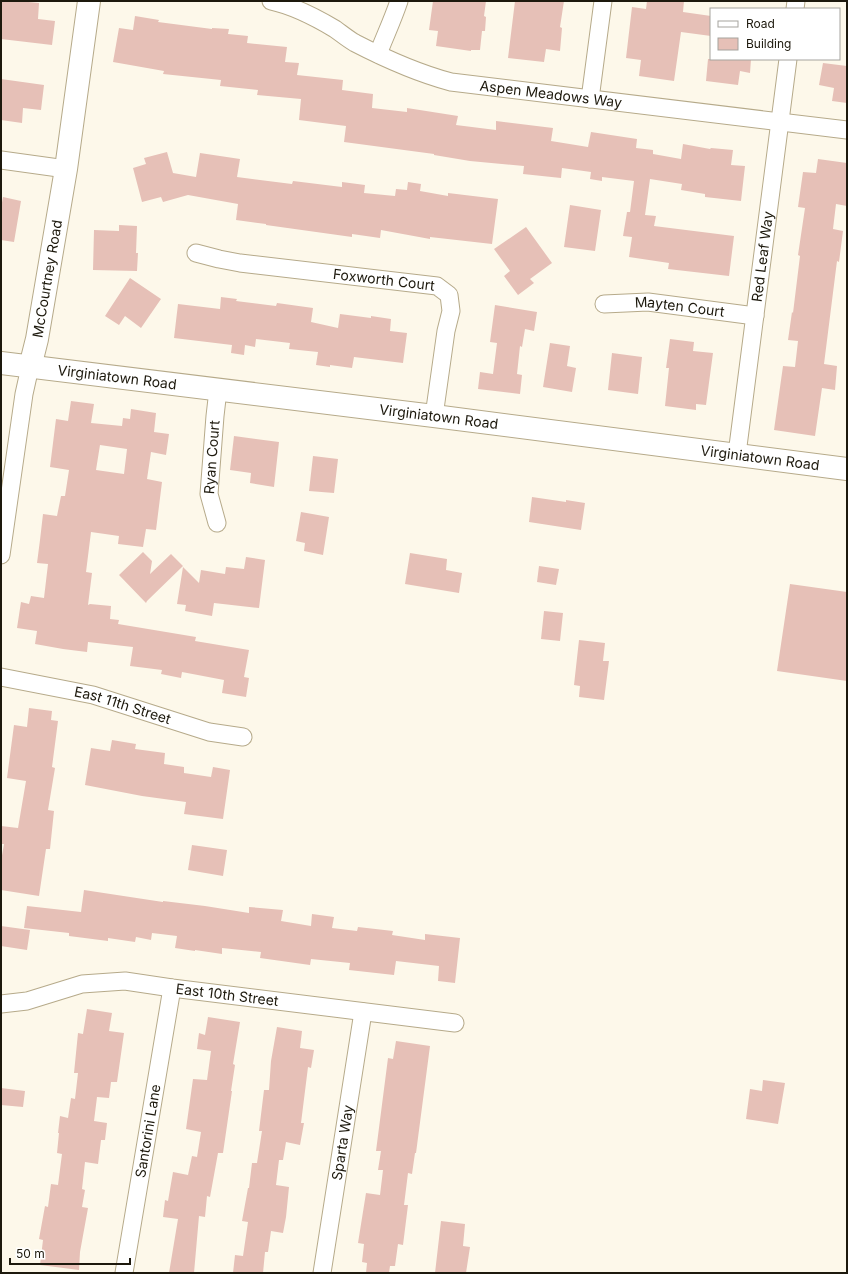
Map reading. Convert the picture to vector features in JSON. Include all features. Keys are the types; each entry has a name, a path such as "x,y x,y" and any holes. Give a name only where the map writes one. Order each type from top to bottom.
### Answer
{"street":[{"name":"McCourtney Road","path":"1,555 24,394 37,339 66,169 89,1"},
{"name":"Aspen Meadows Way","path":"271,1 284,4 305,13 354,42 378,54 427,76 451,82 847,130"},
{"path":"378,54 393,20 399,1"},
{"path":"590,98 603,1"},
{"name":"Red Leaf Way","path":"737,454 788,60"},
{"path":"1,160 66,169"},
{"name":"Foxworth Court","path":"196,253 240,263 437,286 449,295 451,311 446,331 434,416"},
{"name":"Mayten Court","path":"604,304 648,302 755,316"},
{"name":"Virginiatown Road","path":"1,363 434,416 847,469"},
{"name":"Ryan Court","path":"217,523 209,494 218,390"},
{"name":"East 11th Street","path":"1,677 93,694 210,732 243,738"},
{"name":"East 10th Street","path":"1,1004 28,1001 82,984 125,981 455,1023"},
{"name":"Santorini Lane","path":"124,1273 172,988"},
{"name":"Sparta Way","path":"322,1273 363,1012"}],"building":[{"path":"1,1 39,3 38,19 55,21 52,45 1,39"},
{"path":"433,1 486,1 484,16 486,17 485,31 482,31 480,50 471,51 436,46 438,31 429,30"},
{"path":"515,1 564,1 560,27 562,28 560,51 546,49 544,62 508,58"},
{"path":"647,1 684,1 683,12 710,16 710,36 681,32 674,81 639,76 641,60 626,58 632,7 646,9"},
{"path":"135,16 159,20 158,22 212,29 229,29 228,34 248,36 247,43 287,47 285,62 299,63 297,75 343,80 342,90 373,94 372,108 407,112 407,108 458,116 456,125 496,130 496,121 553,128 551,141 588,147 591,132 637,139 636,148 653,150 653,154 681,159 683,144 710,149 733,150 731,165 745,166 741,201 705,197 705,194 681,190 682,184 650,179 645,215 656,216 654,226 734,236 729,276 668,269 669,263 629,257 632,237 623,236 627,212 630,212 634,181 602,177 602,181 590,179 591,172 562,168 561,178 523,174 524,166 470,161 434,154 344,142 346,126 299,120 301,99 257,95 258,90 220,86 221,80 163,74 164,71 113,62 119,28 133,30"},
{"path":"708,59 751,60 750,73 740,71 738,85 706,81"},
{"path":"823,63 847,66 847,103 832,101 834,88 819,85"},
{"path":"1,79 44,85 41,110 23,108 22,123 1,120"},
{"path":"167,152 173,173 196,177 200,153 240,159 237,177 292,184 293,181 342,187 342,182 365,185 364,193 395,196 396,189 407,190 408,182 421,184 420,191 448,196 448,193 498,199 492,244 430,237 430,239 381,230 380,238 352,234 352,237 266,225 236,220 238,204 188,195 163,202 161,197 142,202 133,168 146,164 144,158"},
{"path":"818,159 847,163 847,206 836,204 833,229 843,231 839,262 837,261 824,364 837,366 835,390 822,388 815,436 774,430 783,366 795,367 798,341 788,340 792,312 793,313 800,256 798,255 805,208 798,207 803,172 816,173"},
{"path":"3,197 21,201 14,242 1,240 1,208"},
{"path":"570,205 601,210 595,251 564,247"},
{"path":"119,225 137,226 137,271 93,270 94,230 119,231"},
{"path":"526,227 552,263 530,279 534,283 518,295 504,276 510,271 494,249"},
{"path":"130,278 161,299 141,328 125,316 119,325 105,316"},
{"path":"221,297 237,299 236,301 276,306 277,303 313,308 311,322 338,328 340,314 391,319 390,331 407,333 403,363 354,357 352,368 330,365 330,367 316,365 318,352 289,349 290,343 256,339 255,347 245,345 244,355 231,353 232,345 174,338 178,304 220,309"},
{"path":"495,305 537,312 534,331 525,329 522,347 520,346 517,374 522,375 520,394 478,389 480,372 493,374 497,343 490,342"},
{"path":"670,339 694,342 693,351 713,353 706,405 696,404 696,410 665,406 669,368 666,368"},
{"path":"550,343 570,346 567,366 576,368 572,392 543,387"},
{"path":"612,353 642,357 638,394 608,390"},
{"path":"71,401 94,404 91,423 122,426 123,418 130,419 131,409 156,413 154,432 169,434 166,455 151,452 147,479 162,482 156,530 146,529 143,547 118,544 119,536 91,532 86,572 92,573 88,605 111,606 110,619 119,620 118,624 196,637 195,641 249,650 244,677 249,678 246,697 222,693 224,680 182,672 181,678 161,674 162,670 130,666 133,647 88,642 87,652 63,649 35,644 37,631 17,628 21,602 29,604 31,596 44,598 48,564 37,563 43,514 57,516 61,496 65,496 69,470 50,467 56,419 68,421","holes":["100,445 127,449 124,474 96,470"]},
{"path":"234,436 279,442 274,487 250,483 251,473 230,470"},
{"path":"313,456 338,459 334,493 309,491"},
{"path":"532,497 585,503 581,530 529,522"},
{"path":"301,512 329,517 323,555 304,551 305,543 296,541"},
{"path":"143,552 152,561 150,574 171,554 183,566 146,603 119,575"},
{"path":"410,553 447,559 446,570 462,573 459,593 405,584"},
{"path":"246,557 265,560 259,608 214,603 212,616 185,611 186,605 177,604 183,567 199,583 201,570 225,574 226,567 244,569"},
{"path":"539,566 559,569 556,585 537,582"},
{"path":"790,584 847,592 847,681 777,671"},
{"path":"544,611 563,613 560,641 541,639"},
{"path":"579,640 605,643 603,661 609,661 604,700 579,697 580,686 574,685"},
{"path":"29,708 52,711 51,720 58,721 52,767 55,768 48,810 54,811 50,849 46,849 39,896 1,890 1,861 4,844 1,844 1,826 18,828 26,781 7,778 14,725 27,727"},
{"path":"112,740 136,744 135,749 165,753 164,764 184,767 184,773 211,777 213,767 230,770 223,819 184,814 186,802 142,796 85,785 91,748 110,751"},
{"path":"192,845 227,850 223,876 188,870"},
{"path":"84,890 249,913 249,907 283,910 281,921 311,926 312,914 334,917 332,928 357,931 358,927 393,931 392,935 425,940 425,934 460,938 455,983 438,981 439,966 396,961 394,975 349,970 350,963 311,959 310,965 260,958 261,952 222,948 222,954 175,948 177,936 152,933 151,940 136,937 135,942 108,938 108,941 69,936 69,933 24,928 27,906 81,912"},
{"path":"1,926 30,930 27,950 1,946"},
{"path":"87,1009 112,1013 109,1031 124,1033 117,1082 111,1082 109,1098 97,1097 94,1121 107,1123 105,1140 101,1140 98,1164 85,1162 82,1189 85,1190 82,1207 88,1208 80,1252 79,1270 40,1265 43,1240 39,1239 45,1206 48,1207 51,1184 58,1185 62,1154 57,1153 60,1116 68,1118 71,1098 75,1099 78,1073 74,1073 78,1033 83,1034"},
{"path":"208,1017 240,1022 233,1064 235,1065 223,1153 218,1153 210,1197 207,1196 205,1217 199,1216 194,1273 169,1273 178,1219 163,1217 165,1200 168,1201 173,1172 188,1175 192,1156 197,1157 201,1132 186,1129 193,1079 207,1080 211,1051 197,1049 199,1033 205,1035"},
{"path":"277,1027 302,1031 300,1048 314,1050 311,1068 308,1067 301,1123 304,1123 300,1145 286,1142 283,1160 279,1160 276,1185 289,1187 283,1233 271,1231 268,1252 265,1252 263,1273 233,1273 235,1255 243,1256 248,1222 242,1221 249,1188 252,1163 257,1163 262,1131 259,1131 264,1090 269,1090 271,1061"},
{"path":"396,1041 430,1046 416,1153 412,1174 408,1173 404,1205 408,1205 403,1245 398,1244 395,1266 390,1266 389,1273 366,1273 367,1263 362,1262 364,1244 358,1243 366,1193 380,1195 383,1170 378,1170 381,1151 376,1151 388,1058 393,1059"},
{"path":"763,1080 785,1083 778,1124 746,1119 750,1089 762,1091"},
{"path":"1,1088 25,1091 23,1107 1,1105"},
{"path":"441,1221 465,1224 463,1246 470,1247 466,1273 435,1273"}]}
